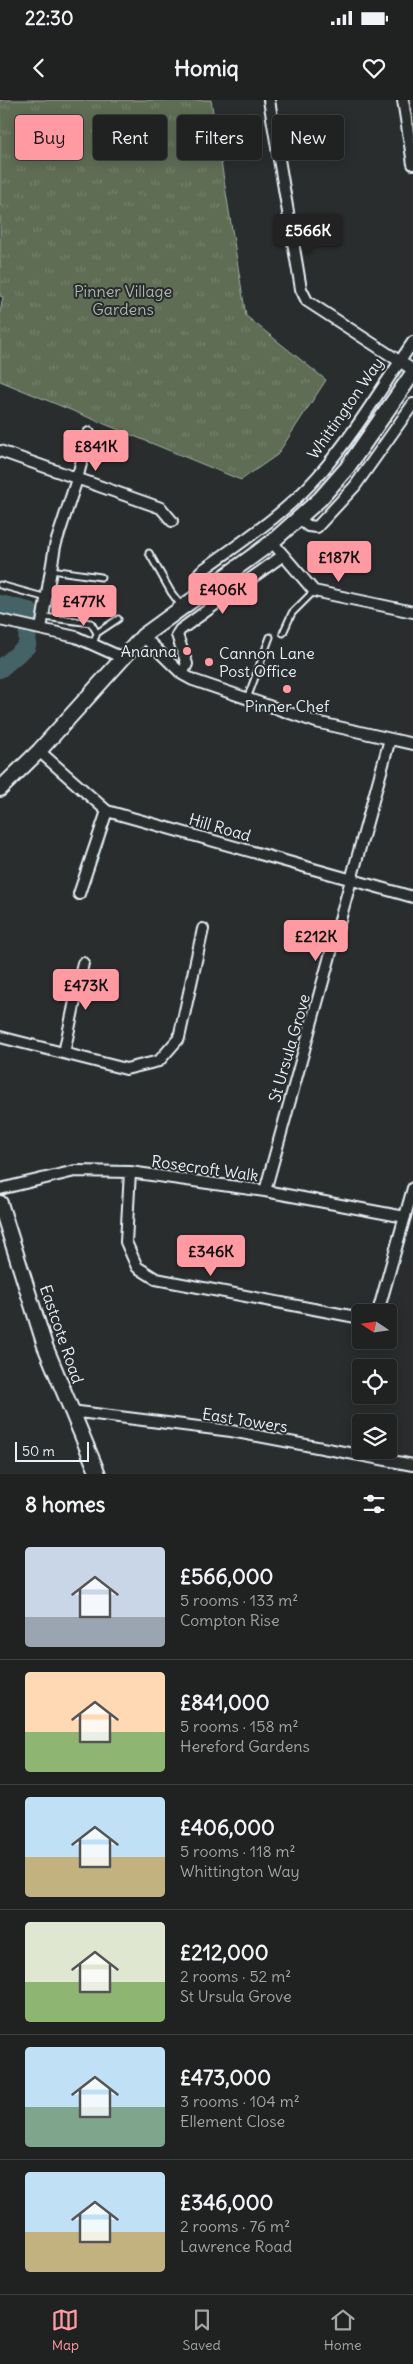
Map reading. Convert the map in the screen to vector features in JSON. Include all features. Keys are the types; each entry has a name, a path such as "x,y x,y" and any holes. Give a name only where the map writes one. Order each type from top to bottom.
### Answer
{"street":[{"path":"0,789 39,751 143,636 272,542 320,499 347,468 413,371 307,301 301,289 269,100"},
{"path":"403,100 413,164"},
{"name":"Whittington Way","path":"204,591 200,584 200,572 271,520 318,477 341,449 413,342"},
{"path":"299,518 308,526 317,526 355,486 413,404"},
{"path":"38,628 44,617 55,546 77,479 89,433"},
{"path":"0,451 161,508 172,521"},
{"path":"272,542 282,556 314,591 413,612"},
{"path":"182,674 187,664 177,635 180,630 282,556"},
{"path":"0,620 38,628 93,644 123,658"},
{"path":"143,636 182,674 193,680 316,722 413,744"},
{"name":"St Ursula Grove","path":"265,1192 390,739"},
{"name":"Hill Road","path":"39,751 107,812 413,897"},
{"path":"78,894 107,812"},
{"path":"0,1036 126,1069 159,1061 179,1038 203,929"},
{"path":"64,1053 83,963"},
{"name":"Rosecroft Walk","path":"0,1189 75,1171 130,1172 265,1192 405,1218"},
{"path":"130,1172 126,1242 138,1267 156,1279 352,1316"},
{"path":"380,1304 413,1188"},
{"name":"Eastcote Road","path":"0,1203 3,1223 46,1346 98,1474"},
{"name":"East Towers","path":"71,1411 231,1432 413,1465"}],"lane":[{"path":"149,553 171,592 183,607"},
{"path":"51,570 101,577"},
{"path":"0,585 47,598"},
{"path":"283,633 292,613 314,591"},
{"path":"44,617 91,624 97,633"},
{"path":"93,644 97,633 118,619"},
{"path":"247,699 270,637"}],"green space":[{"name":"Pinner Village Gardens","path":"0,100 211,100 213,115 177,115 177,160 221,160 246,316 326,380 277,455 241,480 0,381 0,312 3,297 0,296"}],"waterway":[{"path":"0,604 29,611 27,646 0,669"}],"place":[{"name":"Ananna","path":"187,651"},
{"name":"Cannon Lane Post Office","path":"209,662"},
{"name":"Pinner Chef","path":"287,689"}]}
